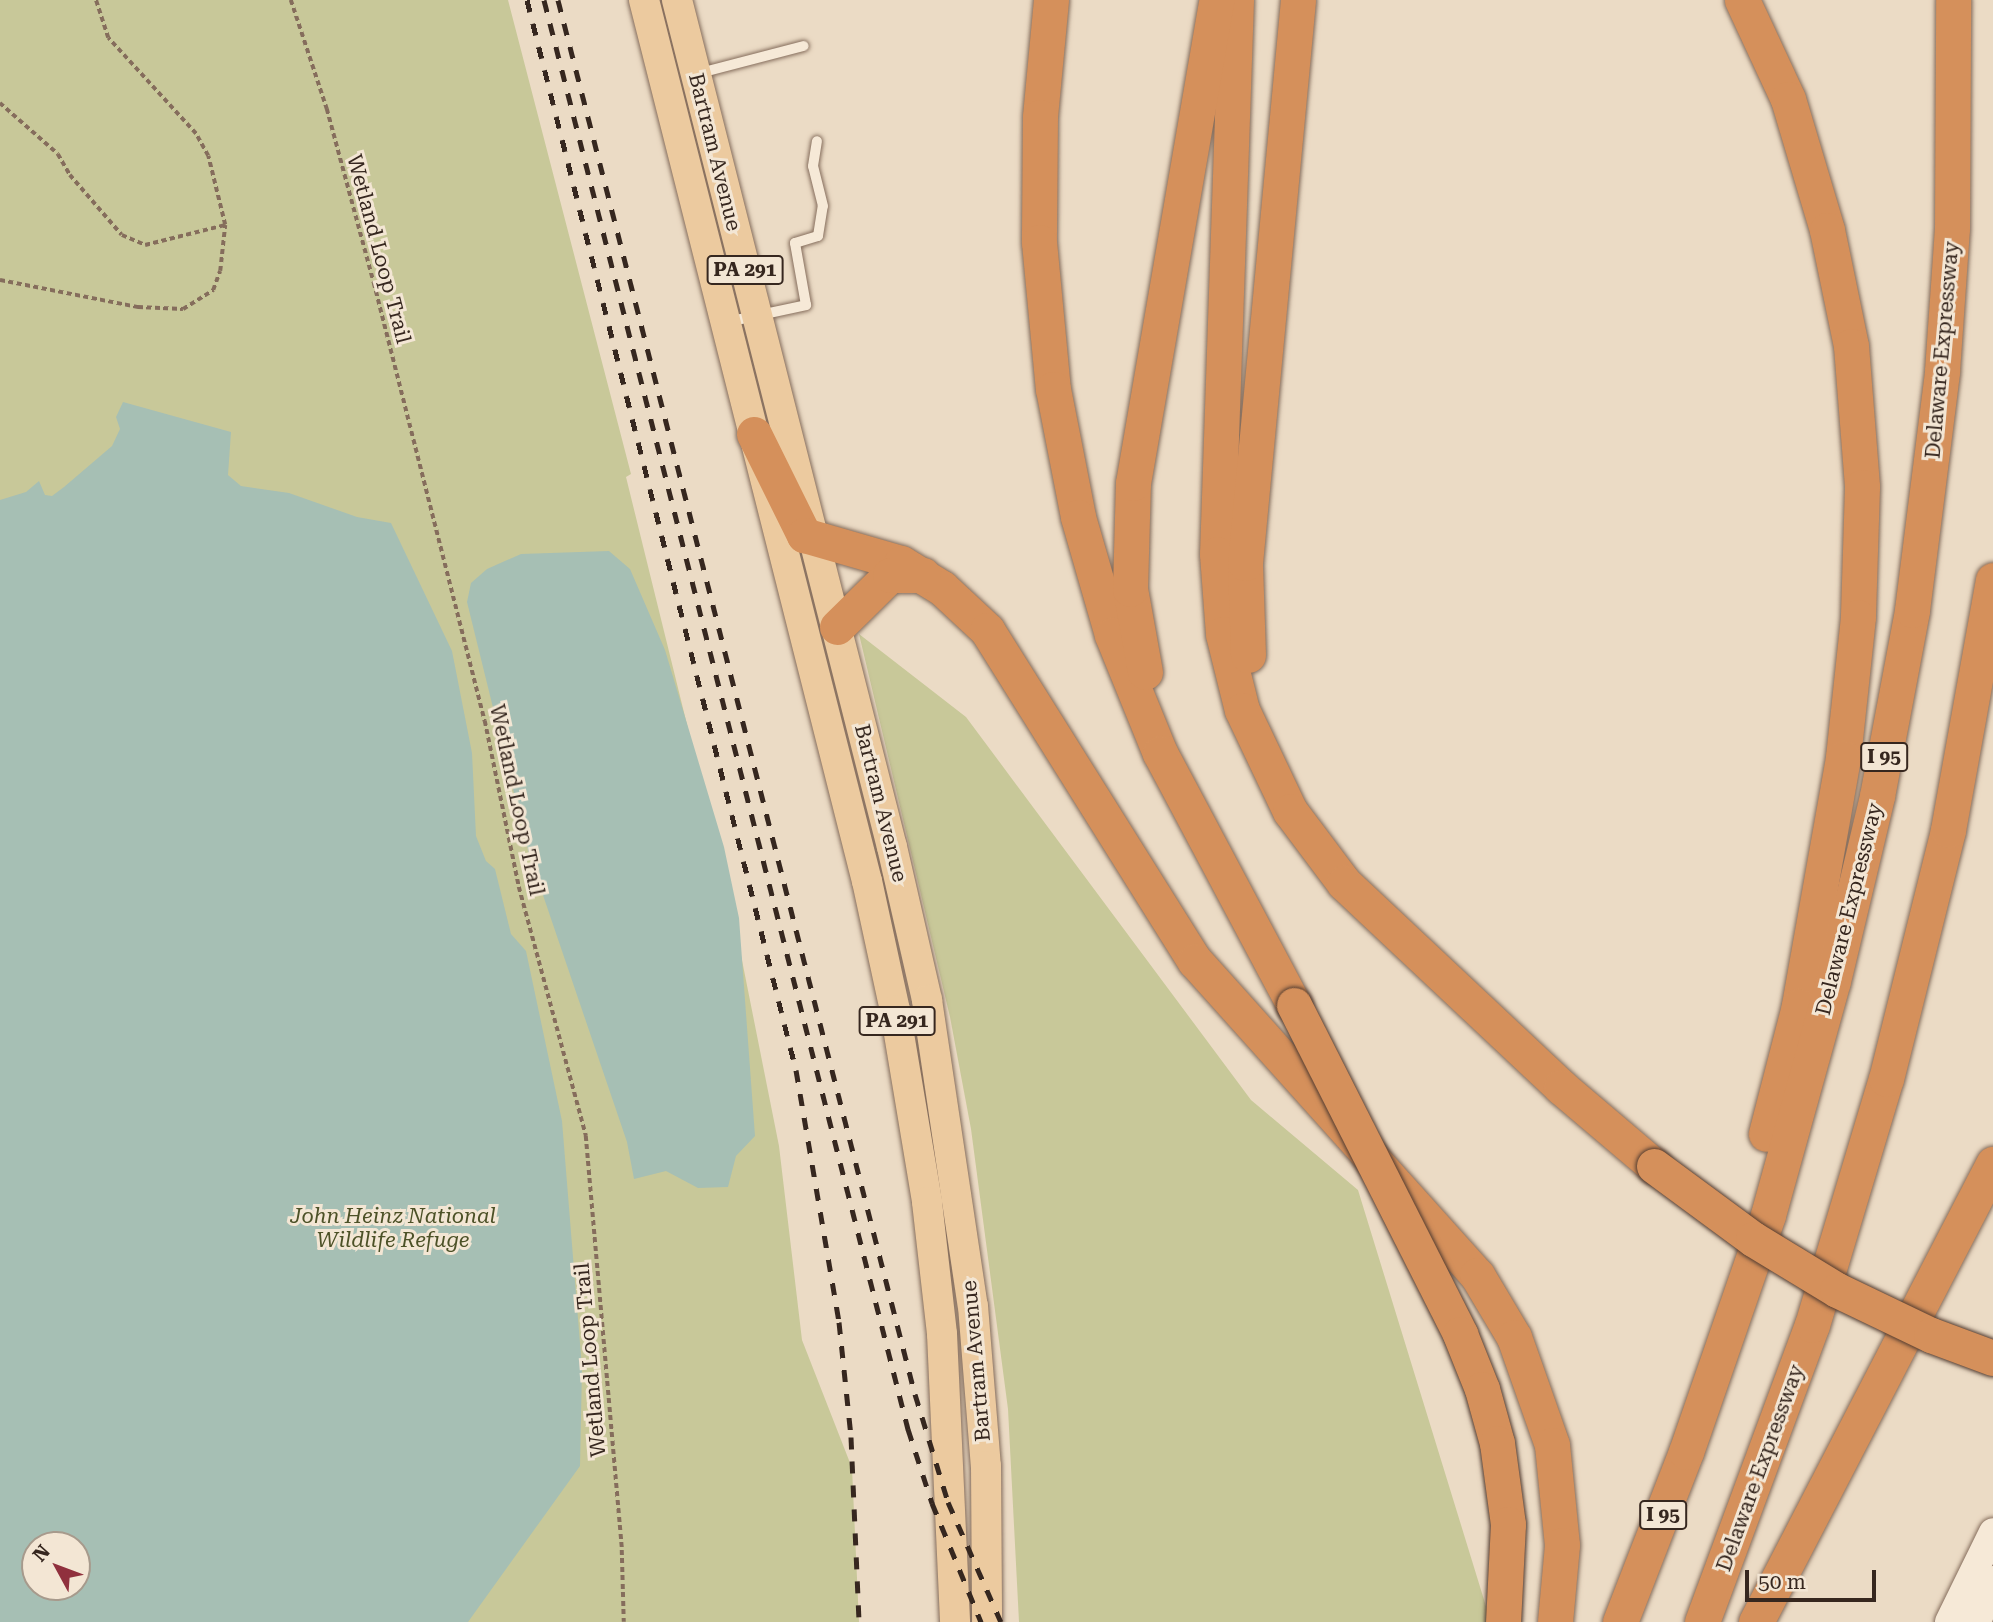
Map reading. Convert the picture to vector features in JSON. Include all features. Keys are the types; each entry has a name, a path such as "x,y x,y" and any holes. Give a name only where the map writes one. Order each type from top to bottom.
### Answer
{"highway":[{"path":"1051,0 1040,117 1039,243 1046,341 1066,466 1088,555 1121,658 1160,753 1294,1005 1460,1334 1482,1389 1497,1443 1508,1524 1503,1622"},
{"path":"1216,0 1133,483 1128,562 1137,637 1156,713 1220,864"},
{"path":"1236,0 1217,544 1219,607 1228,661 1258,750 1301,827 1369,909 1585,1108 1654,1166 1753,1238 1827,1284 1919,1330 1993,1358"},
{"path":"1298,0 1246,550 1247,652 1266,735 1302,809 1351,874 1446,978"},
{"path":"1702,1407 1799,1006 1824,878 1849,707 1862,537 1859,417 1840,285 1801,137 1742,0"},
{"name":"Delaware Expressway","path":"1620,1622 1702,1407 1768,1215 1808,1074 1871,819 1910,622 1946,323 1955,97 1953,0"},
{"path":"754,434 801,531 814,541 880,554 923,575 965,607 995,640 1154,902 1195,961 1444,1235 1496,1305 1537,1391 1558,1474 1562,1545 1555,1622"},
{"path":"837,627 883,580 900,572 923,575"},
{"name":"Delaware Expressway","path":"1702,1622 1812,1325 1882,1092 1948,830 1993,580"},
{"path":"1756,1622 1993,1164"}],"main road":[{"name":"Bartram Avenue","path":"645,0 867,881 907,1070 942,1334 955,1622"},
{"name":"Bartram Avenue","path":"677,0 837,627 927,1000 954,1164 973,1306 986,1466 987,1622"}],"street":[{"path":"1949,1622 1993,1532"},
{"path":"1977,1622 1993,1580"}],"lane":[{"path":"696,74 804,46"},
{"path":"727,322 806,305 795,243 818,236 823,206 813,166 817,141"}],"path":[{"path":"0,280 138,307 183,309 213,290 226,240 225,225 208,156 196,134 120,55 108,38 96,0"},
{"name":"Wetland Loop Trail","path":"291,0 374,283 485,721 519,887 586,1136 621,1536 624,1622"},
{"path":"0,103 58,154 70,175 121,235 145,245 225,225"}],"green space":[{"name":"John Heinz National Wildlife Refuge","path":"0,0 508,0 631,474 626,477 729,895 779,1146 802,1340 852,1468 859,1622 0,1622"},
{"path":"859,634 966,717 1251,1100 1358,1190 1489,1616 1486,1622 1019,1622 1008,1409 971,1129 950,1017"}],"shaded area":[{"path":"123,402 231,432 228,475 241,486 289,493 357,517 391,523 452,651 472,753 476,836 486,861 495,869 511,934 526,951 562,1121 582,1368 580,1466 468,1622 0,1622 0,500 26,492 39,481 45,495 52,496 112,446 120,429 116,417"},
{"path":"609,551 630,569 665,650 724,847 739,918 755,1136 736,1156 728,1187 698,1188 666,1171 634,1179 627,1142 529,854 467,602 471,583 487,569 521,554"}],"railway":[{"path":"527,0 796,1070 839,1322 851,1437 859,1622"},
{"path":"544,0 908,1429 932,1503 981,1622"},
{"path":"558,0 915,1394 948,1502 1001,1622"}]}
